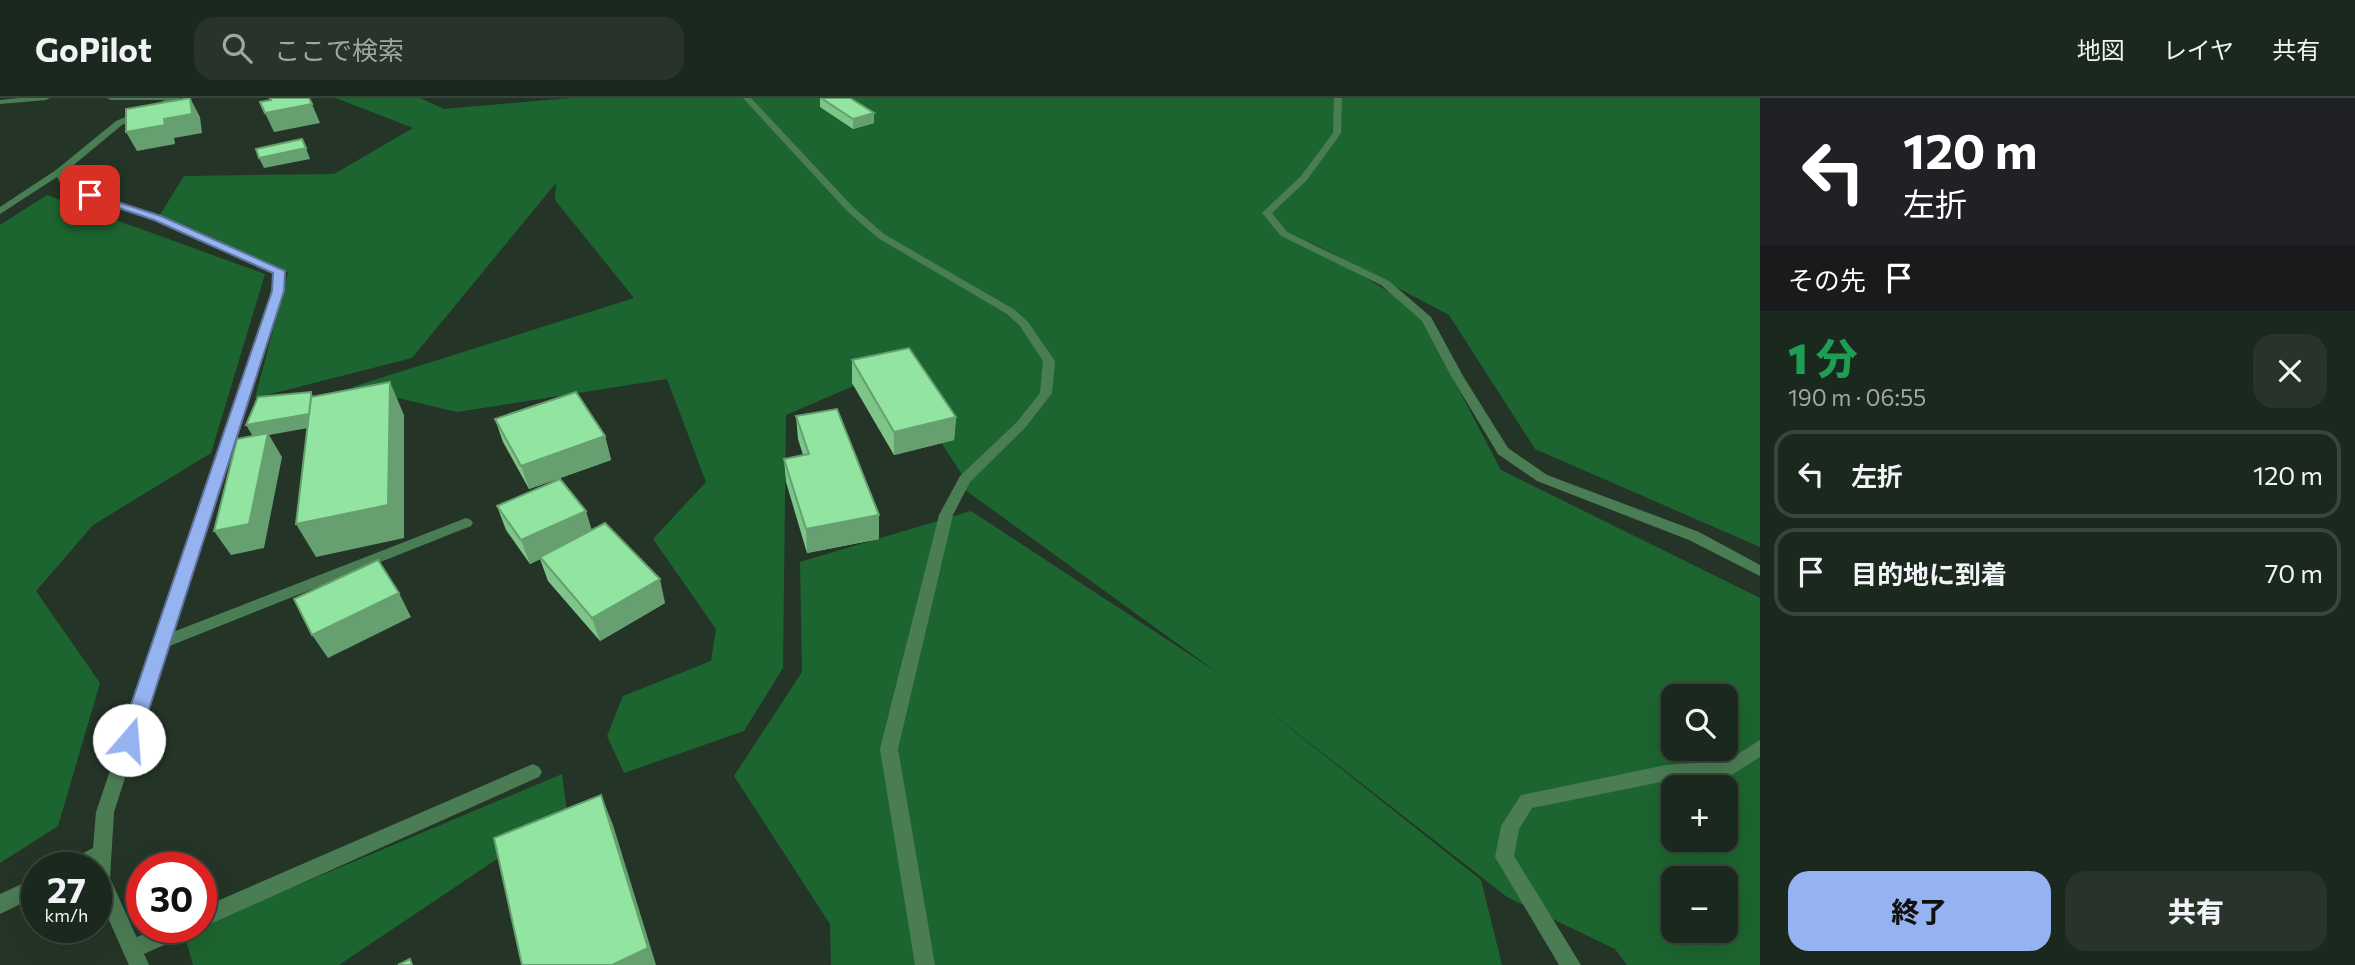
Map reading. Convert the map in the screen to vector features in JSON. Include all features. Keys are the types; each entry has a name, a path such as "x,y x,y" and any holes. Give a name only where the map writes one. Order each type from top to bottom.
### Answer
{"street":[{"path":"0,102 46,98"},
{"path":"111,98 177,98"},
{"path":"0,211 59,172 119,123 177,98"},
{"path":"747,98 850,209 881,236 1011,312 1024,324 1049,361 1046,393 1021,425 965,479 946,515 889,749 925,965"},
{"path":"1338,98 1337,133 1304,178 1268,213 1284,234 1385,284 1427,319 1457,376 1503,450 1542,478 1693,536 1760,571"},
{"path":"59,172 68,187 158,218 279,271 278,291 105,812 102,852"},
{"path":"161,643 466,523"},
{"path":"1571,965 1504,857 1510,826 1527,801 1666,773 1730,768 1760,747"},
{"path":"217,911 533,772"},
{"path":"0,904 21,894"},
{"path":"112,905 135,957 157,943"}],"green space":[{"path":"336,98 420,98 444,109 570,98 1760,98 1760,547 1535,449 1449,315 1305,239 1417,310 1501,470 1760,598 1760,965 1627,965 1615,949 1507,897 1256,701 1481,880 1502,965 831,965 830,924 734,776 802,672 800,562 971,511 1218,673 961,487 965,479 893,369 786,415 783,668 744,731 624,773 607,736 623,696 711,661 716,629 653,539 706,482 667,379 457,412 352,387 634,298 555,200 556,183 412,358 255,398 288,273 158,218 184,176 334,174 413,128"},
{"path":"47,195 265,274 211,453 93,525 36,591 100,683 58,826 0,863 0,225"},
{"path":"562,774 567,812 339,965 193,965 187,943 217,943 217,919"}],"building":[{"path":"190,98 192,114 164,119 165,125 126,132 126,109"},
{"path":"270,98 309,98 312,104 265,113 260,102 271,100"},
{"path":"821,98 850,98 874,113 853,119"},
{"path":"302,139 306,148 259,158 256,149"},
{"path":"909,348 956,417 894,432 852,360"},
{"path":"390,382 388,505 296,524 311,397"},
{"path":"311,392 309,414 246,425 258,397"},
{"path":"576,392 605,436 521,466 495,419"},
{"path":"837,409 879,515 806,529 784,459 809,454 796,416"},
{"path":"268,433 249,524 214,531 237,439"},
{"path":"560,479 586,511 521,540 497,506"},
{"path":"605,523 660,579 592,618 540,557"},
{"path":"378,560 399,593 312,635 294,599"},
{"path":"601,795 648,948 612,965 522,965 494,838"},
{"path":"410,959 412,965 398,965"}],"route":[{"path":"90,195 158,218 279,271 278,291 129,740"}]}
